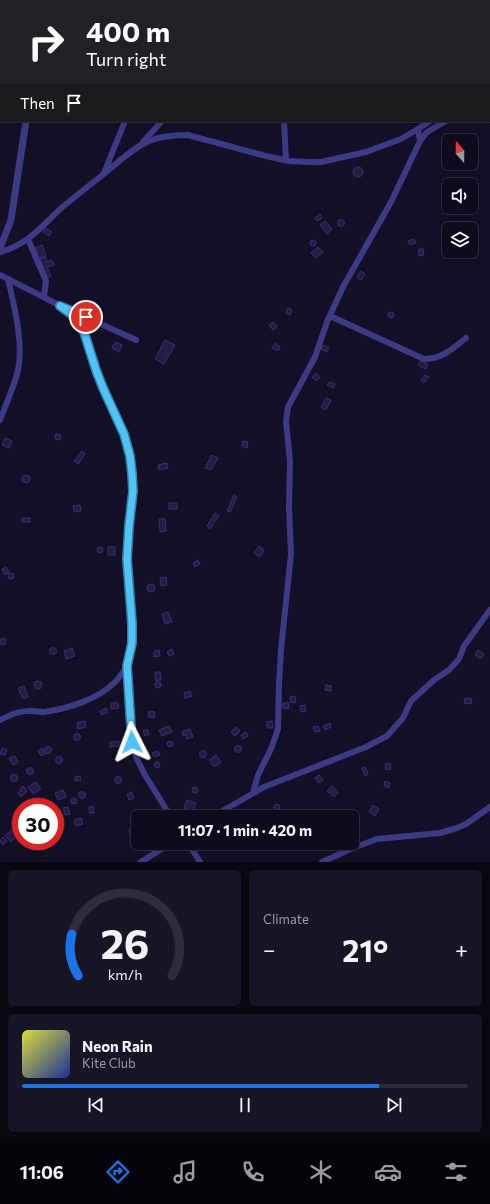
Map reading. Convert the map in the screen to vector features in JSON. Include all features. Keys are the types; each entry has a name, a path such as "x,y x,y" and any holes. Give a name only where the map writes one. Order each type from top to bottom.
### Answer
{"street":[{"path":"0,248 11,220 26,122"},
{"path":"103,174 125,122"},
{"path":"139,147 161,122"},
{"path":"284,122 286,160"},
{"path":"0,252 8,250 28,239 103,174 139,147 149,141 164,136 188,135 286,160 321,162 366,152 401,139 428,122"},
{"path":"253,794 258,775 276,736 279,724 278,684 291,554 288,506 290,461 286,421 288,407 315,357 330,316 343,287 391,202 420,141 427,132 444,122"},
{"path":"418,129 420,141"},
{"path":"28,239 46,281 44,296"},
{"path":"0,275 44,296 71,314 84,332 103,388 124,434 130,456 133,491 127,559 132,623 132,643 127,666 132,742 136,757 144,775 166,810"},
{"path":"0,420 18,370 20,351 19,337 8,279"},
{"path":"60,306 136,340"},
{"path":"330,316 424,359 438,357 448,352 466,338"},
{"path":"224,810 264,787 366,747 387,736 403,718 411,701 434,680 449,670 459,659 464,646 490,610"},
{"path":"0,720 24,711 43,712 73,705 103,693 116,682 127,666"},
{"path":"322,862 377,839 440,833 457,828 466,824 490,808"},
{"path":"141,862 160,850"},
{"path":"192,850 200,862"}],"building":[{"path":"356,167 360,167 363,172 360,177 356,177 353,174 353,170"},
{"path":"320,214 322,218 317,221 315,218"},
{"path":"341,220 344,223 341,226 338,223"},
{"path":"325,221 332,229 327,234 320,225"},
{"path":"46,228 52,232 49,236 43,232"},
{"path":"414,239 416,243 410,245 408,241"},
{"path":"313,240 316,243 313,246 310,243"},
{"path":"42,245 46,256 39,258 35,248"},
{"path":"318,247 323,252 316,258 311,253"},
{"path":"419,249 424,249 423,256 418,255"},
{"path":"45,257 47,262 52,260 54,265 43,269 40,259"},
{"path":"48,269 51,276 47,278 44,272"},
{"path":"361,271 365,274 361,280 357,277"},
{"path":"288,308 292,310 290,315 286,313"},
{"path":"391,312 394,315 391,318 388,315"},
{"path":"273,322 277,327 273,330 269,325"},
{"path":"165,340 175,345 164,364 155,359"},
{"path":"115,342 122,345 119,352 112,348"},
{"path":"275,343 280,347 278,351 272,348"},
{"path":"323,345 329,348 327,352 321,349"},
{"path":"421,360 428,365 425,369 418,365"},
{"path":"316,373 320,378 316,381 312,377"},
{"path":"425,375 429,377 424,383 421,381"},
{"path":"329,382 335,384 333,388 327,385"},
{"path":"326,398 331,400 326,410 321,407"},
{"path":"58,434 61,437 58,440 55,437"},
{"path":"5,438 12,441 9,448 2,445"},
{"path":"243,441 248,442 247,448 242,446"},
{"path":"82,451 85,454 78,464 74,461"},
{"path":"212,455 218,458 211,470 205,468"},
{"path":"167,463 168,468 159,470 158,465"},
{"path":"26,475 29,476 29,482 26,483 23,482 22,479 23,476"},
{"path":"234,495 237,497 230,512 227,511"},
{"path":"169,503 177,503 177,509 169,509"},
{"path":"80,505 81,511 74,512 73,506"},
{"path":"215,513 219,516 210,529 207,526"},
{"path":"22,518 30,518 30,522 22,522"},
{"path":"159,519 165,519 166,531 160,532"},
{"path":"259,546 263,548 262,550 264,551 260,557 254,553"},
{"path":"100,547 103,550 100,553 97,550"},
{"path":"108,547 115,547 115,555 108,555"},
{"path":"198,560 200,564 195,567 193,563"},
{"path":"6,567 9,572 5,575 2,569"},
{"path":"11,573 14,576 11,579 8,576"},
{"path":"166,577 167,585 161,586 160,578"},
{"path":"151,584 154,585 154,591 151,592 148,591 147,588 148,585"},
{"path":"168,612 172,622 165,624 162,614"},
{"path":"0,639 6,639 5,645 0,644"},
{"path":"53,648 56,651 53,654 50,651"},
{"path":"72,648 75,656 66,659 64,651"},
{"path":"172,649 174,654 169,656 167,652"},
{"path":"159,650 160,656 154,657 154,651"},
{"path":"478,650 484,654 481,659 475,655"},
{"path":"155,672 160,672 161,680 156,681"},
{"path":"38,681 41,682 41,688 38,689 35,688 34,685 35,682"},
{"path":"158,682 161,685 158,688 155,685"},
{"path":"326,685 331,686 331,691 325,690"},
{"path":"24,686 28,697 23,699 18,688"},
{"path":"190,691 192,696 185,698 184,693"},
{"path":"295,696 296,702 291,703 290,697"},
{"path":"471,698 472,703 465,704 464,699"},
{"path":"288,702 289,708 284,709 282,704"},
{"path":"111,703 118,703 119,708 111,709"},
{"path":"305,705 306,711 301,712 300,706"},
{"path":"106,708 108,712 102,715 100,711"},
{"path":"149,711 155,712 154,718 148,717"},
{"path":"85,721 86,727 78,729 77,723"},
{"path":"272,721 273,728 267,728 267,722"},
{"path":"330,723 331,727 325,730 323,726"},
{"path":"169,726 172,732 162,736 159,730"},
{"path":"318,726 320,731 315,732 313,727"},
{"path":"236,727 240,731 235,736 231,732"},
{"path":"147,729 149,734 145,736 143,731"},
{"path":"190,729 193,737 187,739 186,735 183,736 182,732"},
{"path":"246,732 248,736 243,739 241,735"},
{"path":"77,733 80,734 80,740 77,741 74,740 73,737 74,734"},
{"path":"119,741 119,746 110,747 110,742"},
{"path":"170,741 173,744 170,747 167,744"},
{"path":"238,745 241,746 241,752 238,753 235,752 234,749 235,746"},
{"path":"48,747 51,750 48,753 45,750"},
{"path":"2,748 7,750 5,755 0,754"},
{"path":"42,748 46,754 41,756 38,751"},
{"path":"158,751 160,755 154,757 152,753"},
{"path":"203,751 206,754 203,757 200,754"},
{"path":"216,755 221,762 214,767 209,760"},
{"path":"15,756 18,762 13,765 9,758"},
{"path":"59,757 62,760 59,763 56,760"},
{"path":"157,762 160,765 157,768 154,765"},
{"path":"386,763 391,764 390,770 385,769"},
{"path":"30,767 33,768 33,774 30,775 27,774 26,771 27,768"},
{"path":"365,767 368,774 365,776 362,768"},
{"path":"14,774 17,775 17,781 14,782 11,781 10,778 11,775"},
{"path":"319,775 323,780 319,783 315,778"},
{"path":"80,776 81,780 75,781 75,777"},
{"path":"118,776 122,780 118,784 114,780"},
{"path":"385,781 390,783 389,788 384,786"},
{"path":"36,782 41,789 33,794 28,787"},
{"path":"23,786 27,791 21,797 18,793"},
{"path":"332,786 338,793 334,797 327,791"},
{"path":"195,787 198,790 195,793 192,790"},
{"path":"63,790 66,797 57,798 55,793"},
{"path":"82,792 85,795 82,798 79,795"},
{"path":"132,792 134,798 129,800 127,794"},
{"path":"74,798 77,801 74,804 71,801"},
{"path":"187,800 196,803 193,810 184,808"},
{"path":"275,805 279,805 279,809 275,809"},
{"path":"373,805 379,809 375,816 369,812"},
{"path":"93,806 94,813 89,813 89,807"},
{"path":"68,807 70,814 65,815 64,808"},
{"path":"81,818 83,824 76,826 74,820"},
{"path":"131,828 131,836 130,836 129,829"},
{"path":"12,829 11,842 5,836"},
{"path":"3,837 7,841 3,845 0,841"}],"route":[{"path":"86,317 60,306 71,314 84,332 103,388 124,434 130,456 132,473 133,491 127,559 132,610 132,643 127,666 132,742"}]}
